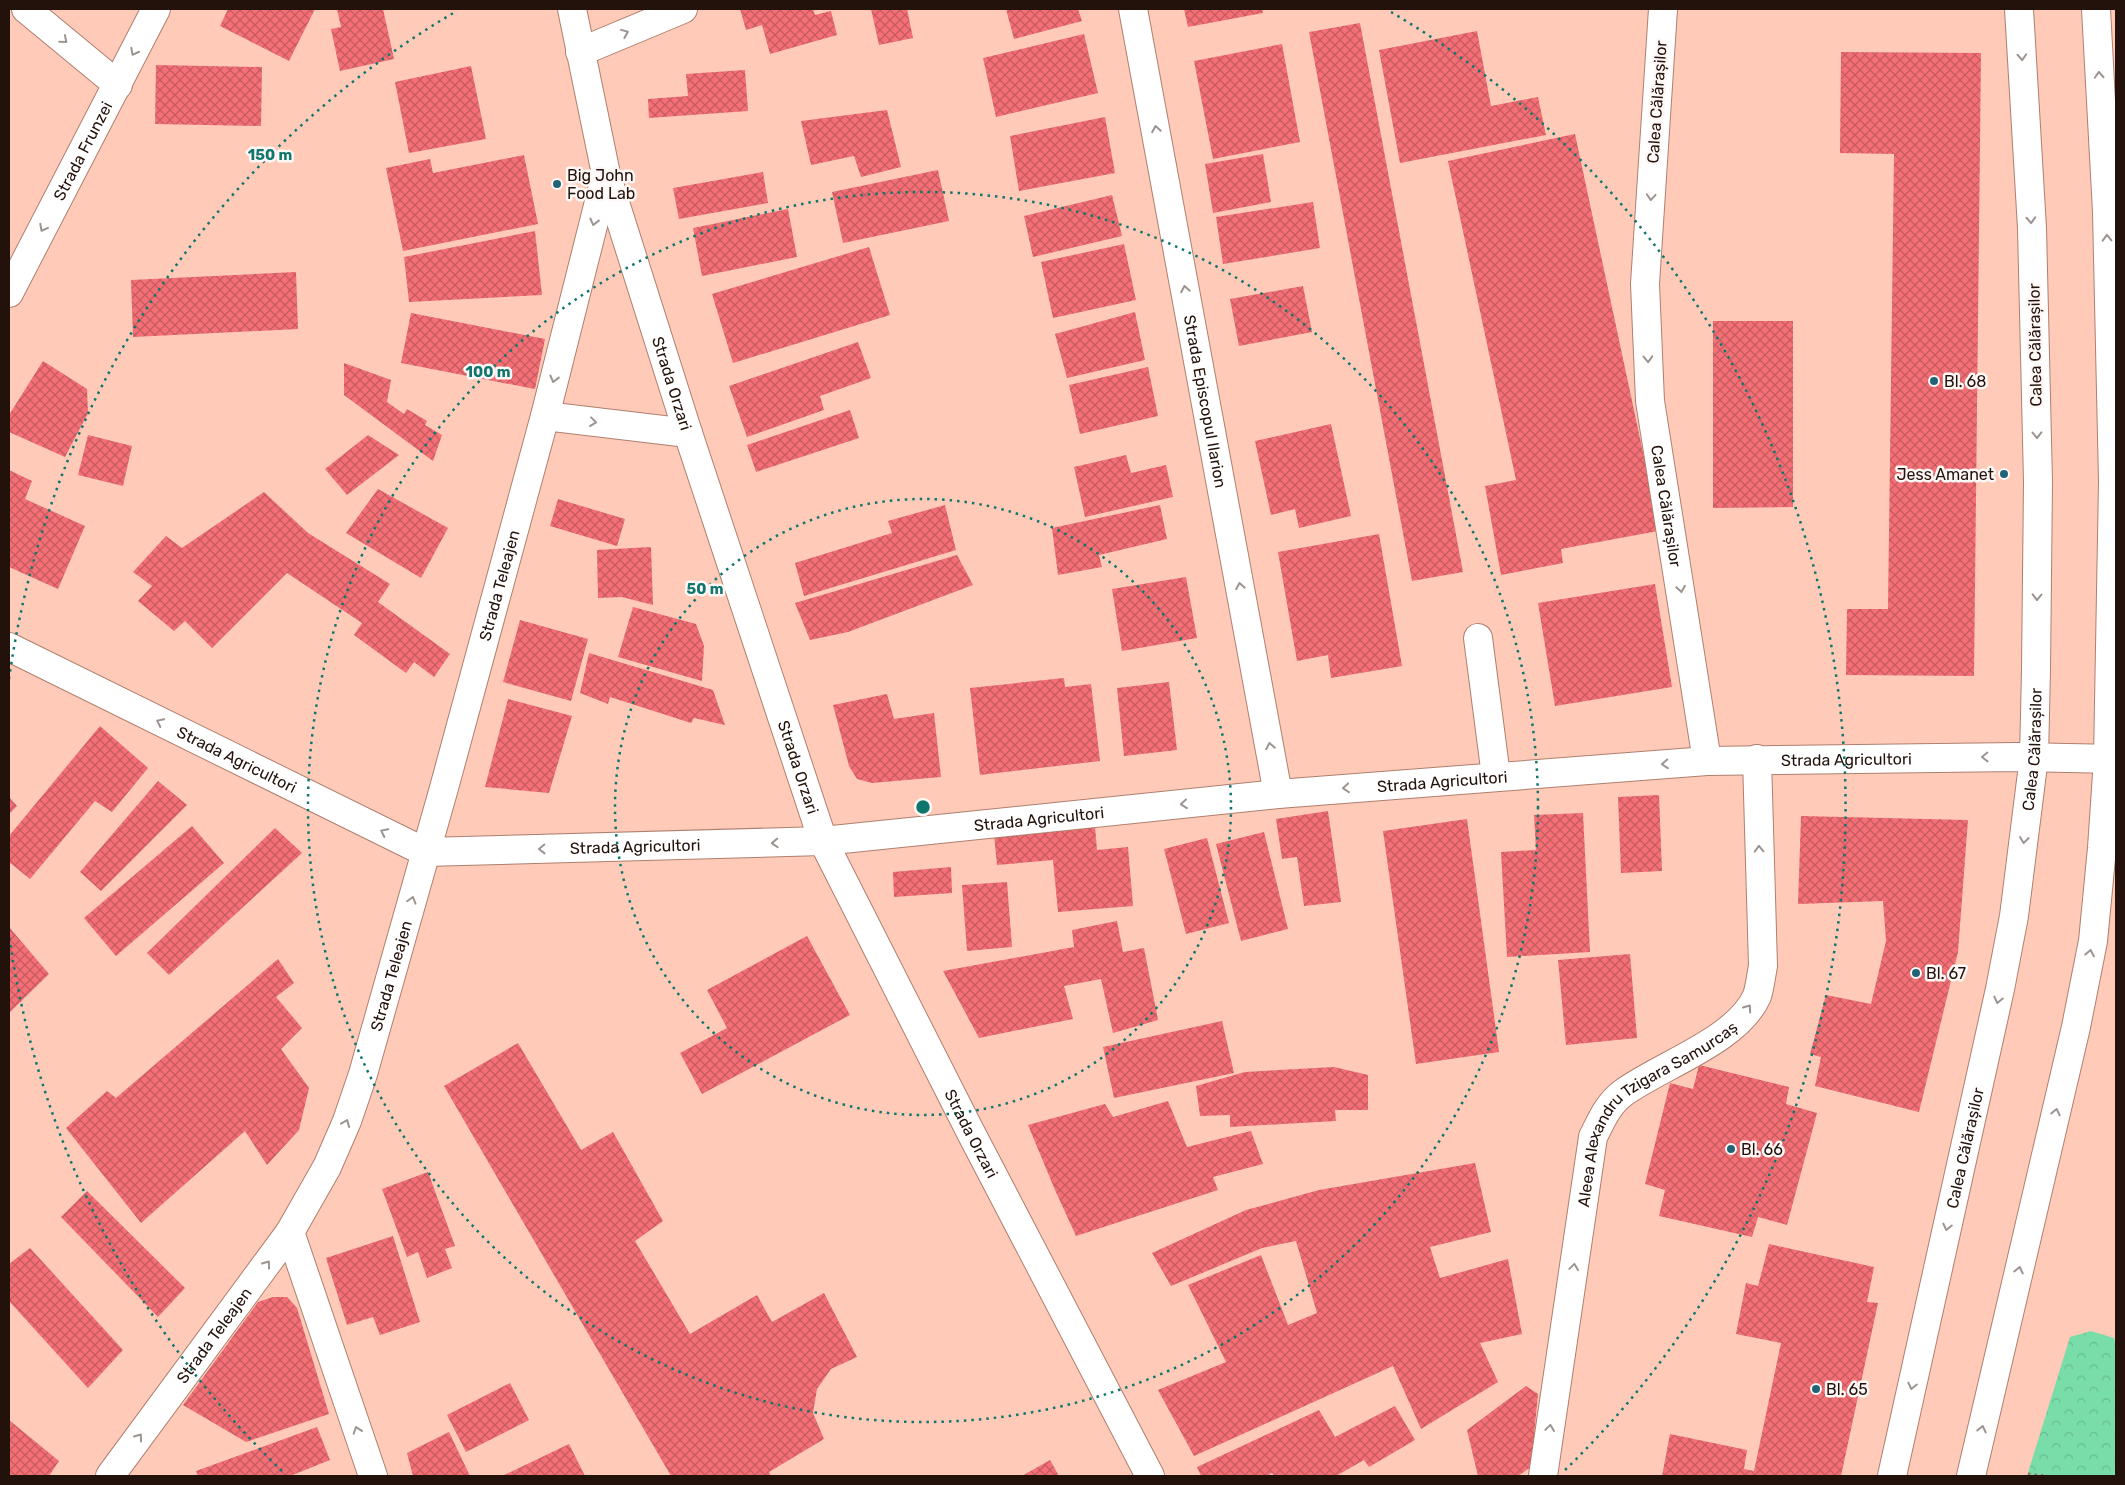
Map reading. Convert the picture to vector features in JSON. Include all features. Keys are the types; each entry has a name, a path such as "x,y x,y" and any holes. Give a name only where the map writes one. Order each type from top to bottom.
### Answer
{"street":[{"path":"26,9 118,85"},
{"name":"Strada Frunzei","path":"9,293 156,9"},
{"name":"Strada Orzari","path":"572,9 606,174 688,433 823,841 970,1131 1150,1476"},
{"path":"580,52 683,9"},
{"name":"Strada Episcopul Ilarion","path":"1134,9 1278,794"},
{"name":"Calea Călărașilor","path":"1663,9 1645,284 1650,401 1707,761"},
{"name":"Calea Călărașilor","path":"1892,1476 2000,988 2014,916 2034,757 2038,482 2032,228 2019,9"},
{"path":"2096,9 2107,212 2113,471 2112,759 2116,833"},
{"name":"Strada Teleajen","path":"110,1476 290,1232 328,1166 347,1121 363,1074 545,416 606,174"},
{"path":"545,416 688,433"},
{"path":"1478,638 1496,776"},
{"name":"Strada Agricultori","path":"9,647 425,852 823,841 1278,794 1707,761 2034,757 2112,759"},
{"name":"Aleea Alexandru Tzigara Samurcaș","path":"1543,1476 1594,1137 1604,1114 1622,1094 1723,1034 1742,1017 1757,996 1763,966 1757,759"},
{"path":"1971,1476 2076,1027 2093,941 2112,759"},
{"path":"290,1232 373,1476"}],"path":[{"path":"2028,1474 2047,1476"}],"green space":[{"path":"2091,1331 2114,1338 2116,1349 2116,1476 2027,1476 2070,1337"}],"building":[{"path":"228,9 315,9 289,61 220,26"},
{"path":"337,9 383,9 394,59 340,71 331,29 341,27"},
{"path":"740,9 813,9 815,15 831,11 837,35 770,54 762,25 746,30"},
{"path":"871,9 907,9 913,38 879,45"},
{"path":"1006,9 1078,9 1082,21 1014,39"},
{"path":"1184,9 1262,9 1263,13 1188,27"},
{"path":"1360,23 1463,572 1412,581 1309,32"},
{"path":"1477,31 1491,106 1538,97 1546,135 1400,163 1379,50"},
{"path":"1084,34 1098,93 996,117 983,58"},
{"path":"1282,44 1300,142 1213,159 1194,61"},
{"name":"Bl. 68","path":"1841,52 1981,53 1974,676 1846,675 1847,609 1888,609 1894,154 1840,153"},
{"path":"156,65 262,67 261,126 155,124"},
{"path":"471,66 486,139 409,153 395,82"},
{"path":"745,70 748,111 649,118 648,99 688,96 686,74"},
{"path":"887,110 901,167 861,177 854,156 811,165 801,121"},
{"path":"1105,117 1115,173 1019,191 1010,136"},
{"path":"1575,134 1658,531 1561,549 1563,563 1501,575 1485,486 1516,480 1448,161"},
{"path":"1263,154 1271,202 1213,213 1205,164"},
{"path":"524,155 538,224 403,251 386,168 430,159 433,173"},
{"path":"938,170 949,221 843,243 832,192"},
{"path":"763,172 768,203 679,219 673,188"},
{"path":"1112,195 1122,236 1033,257 1024,216"},
{"path":"1313,202 1320,248 1223,264 1216,217"},
{"path":"788,209 797,257 702,276 693,228"},
{"path":"535,231 542,295 409,302 404,257"},
{"path":"1124,244 1136,300 1053,318 1041,262"},
{"path":"869,247 890,315 733,363 712,294"},
{"path":"296,272 298,329 133,337 131,280"},
{"path":"1303,286 1312,332 1239,346 1230,299"},
{"path":"1135,312 1145,360 1067,378 1055,334"},
{"path":"411,313 545,339 535,389 401,363"},
{"path":"1713,321 1793,321 1793,507 1713,508"},
{"path":"858,342 871,378 820,396 824,410 747,437 729,386"},
{"path":"43,361 87,389 88,413 65,457 9,432 9,415"},
{"path":"344,363 391,380 387,402 404,414 407,409 427,421 425,425 442,435 433,461 344,395"},
{"path":"1148,367 1158,416 1080,434 1069,385"},
{"path":"850,410 859,438 756,472 747,445"},
{"path":"1331,424 1351,516 1299,528 1295,509 1271,515 1255,441"},
{"path":"88,435 132,446 123,486 78,475"},
{"path":"368,435 399,455 347,495 325,469"},
{"path":"1126,455 1131,473 1166,465 1173,497 1085,517 1074,467"},
{"path":"9,470 32,481 25,499 85,526 58,589 9,567"},
{"path":"378,489 448,528 421,578 346,533"},
{"path":"264,492 308,533 390,584 378,602 450,654 434,677 414,662 406,673 354,635 362,623 287,573 212,648 185,621 174,631 138,601 152,586 133,572 166,536 182,548"},
{"path":"558,499 625,519 617,546 550,526"},
{"path":"945,505 956,550 804,596 795,563 892,533 888,521"},
{"path":"1160,505 1167,539 1099,555 1102,567 1058,575 1052,528"},
{"path":"1379,534 1402,666 1331,678 1328,655 1297,661 1278,552"},
{"path":"651,547 653,605 622,597 598,598 597,550"},
{"path":"957,555 973,585 848,632 810,640 795,603"},
{"path":"1186,577 1197,638 1122,651 1112,589"},
{"path":"1655,584 1672,687 1555,706 1538,603"},
{"path":"633,607 696,624 704,646 702,681 618,657"},
{"path":"520,620 588,639 571,701 503,682"},
{"path":"589,653 713,690 725,725 694,718 691,723 610,697 608,704 580,693"},
{"path":"1064,678 1065,687 1091,684 1100,761 980,775 970,688"},
{"path":"1169,682 1177,750 1124,756 1117,688"},
{"path":"887,694 894,719 934,713 941,777 872,783 857,779 849,766 833,705"},
{"path":"508,699 572,716 549,793 485,787"},
{"path":"100,726 148,768 112,812 95,801 30,879 9,862 9,836"},
{"path":"158,781 187,805 101,891 80,872"},
{"path":"1659,795 1662,871 1621,873 1618,797"},
{"path":"9,797 17,806 9,814"},
{"path":"1328,811 1341,902 1304,906 1297,857 1282,859 1276,819"},
{"path":"1583,813 1590,952 1507,957 1501,852 1536,850 1534,815"},
{"name":"Bl. 67","path":"1801,816 1968,820 1958,952 1919,1112 1815,1086 1821,1057 1810,1054 1826,995 1871,1004 1886,941 1883,901 1798,904"},
{"path":"1467,819 1499,1052 1416,1064 1383,831"},
{"path":"192,826 224,863 116,956 84,918"},
{"path":"1095,827 1097,850 1128,847 1133,906 1058,912 1053,860 997,865 994,835"},
{"path":"275,828 302,853 169,975 147,953"},
{"path":"1264,832 1288,929 1241,941 1216,844"},
{"path":"1207,838 1229,923 1186,934 1164,849"},
{"path":"951,867 952,893 894,897 893,872"},
{"path":"1007,882 1012,947 967,951 962,885"},
{"path":"1117,921 1123,952 1144,948 1158,1020 1113,1033 1101,979 1064,986 1073,1019 979,1038 943,971 1074,947 1072,930"},
{"path":"9,927 49,974 9,1013"},
{"path":"807,936 850,1015 702,1094 680,1053 727,1028 707,990"},
{"path":"1630,954 1637,1038 1566,1045 1558,960"},
{"path":"278,959 294,983 276,997 302,1028 281,1049 309,1088 299,1130 267,1165 245,1131 141,1223 66,1128 107,1091 116,1098"},
{"path":"1222,1021 1234,1073 1114,1098 1103,1047"},
{"path":"518,1043 581,1150 613,1132 663,1221 635,1241 690,1334 757,1295 772,1322 824,1293 857,1357 831,1369 817,1389 813,1413 824,1439 769,1472 771,1476 671,1476 444,1086"},
{"name":"Bl. 66","path":"1699,1065 1789,1087 1786,1104 1817,1113 1787,1225 1758,1217 1752,1237 1659,1216 1665,1190 1645,1184 1670,1083 1693,1089"},
{"path":"1334,1067 1368,1075 1368,1110 1335,1110 1336,1121 1230,1127 1230,1115 1200,1116 1196,1086 1245,1072"},
{"path":"1168,1101 1187,1147 1251,1131 1263,1164 1213,1177 1218,1190 1076,1236 1028,1125 1105,1104 1113,1117"},
{"path":"1475,1163 1491,1232 1430,1247 1440,1278 1508,1259 1522,1334 1480,1343 1498,1382 1421,1429 1393,1366 1194,1456 1158,1390 1226,1362 1188,1285 1261,1255 1288,1325 1317,1313 1296,1241 1262,1248 1171,1286 1152,1253 1246,1210 1319,1190"},
{"path":"428,1172 455,1246 445,1249 452,1268 427,1278 418,1252 407,1257 382,1189"},
{"path":"87,1191 185,1288 158,1317 61,1217"},
{"path":"393,1236 420,1322 380,1335 373,1317 347,1325 326,1258"},
{"name":"Bl. 65","path":"1769,1244 1874,1267 1867,1302 1878,1303 1841,1476 1662,1476 1670,1434 1747,1450 1744,1469 1754,1471 1781,1343 1736,1334 1746,1283 1758,1286"},
{"path":"30,1248 123,1350 88,1388 9,1301 9,1264"},
{"path":"273,1297 287,1297 297,1308 329,1414 246,1442 183,1405 258,1302"},
{"path":"510,1383 529,1420 466,1452 447,1415"},
{"path":"1526,1386 1538,1394 1531,1467 1518,1476 1478,1476 1467,1430"},
{"path":"1395,1406 1415,1440 1369,1467 1364,1460 1336,1476 1274,1476 1272,1473 1267,1476 1201,1476 1197,1467 1319,1410 1335,1437"},
{"path":"9,1420 59,1461 49,1476 9,1476"},
{"path":"317,1427 330,1460 290,1476 198,1476 196,1471"},
{"path":"449,1432 470,1476 413,1476 407,1453"},
{"path":"569,1444 585,1476 502,1476"},
{"path":"1050,1460 1059,1476 1022,1476"}],"place":[{"name":"Big John Food Lab","path":"557,184"},
{"name":"Bl. 68","path":"1934,381"},
{"name":"Jess Amanet","path":"2004,474"},
{"name":"Bl. 67","path":"1916,973"},
{"name":"Bl. 66","path":"1731,1149"},
{"name":"Bl. 65","path":"1816,1389"}]}
